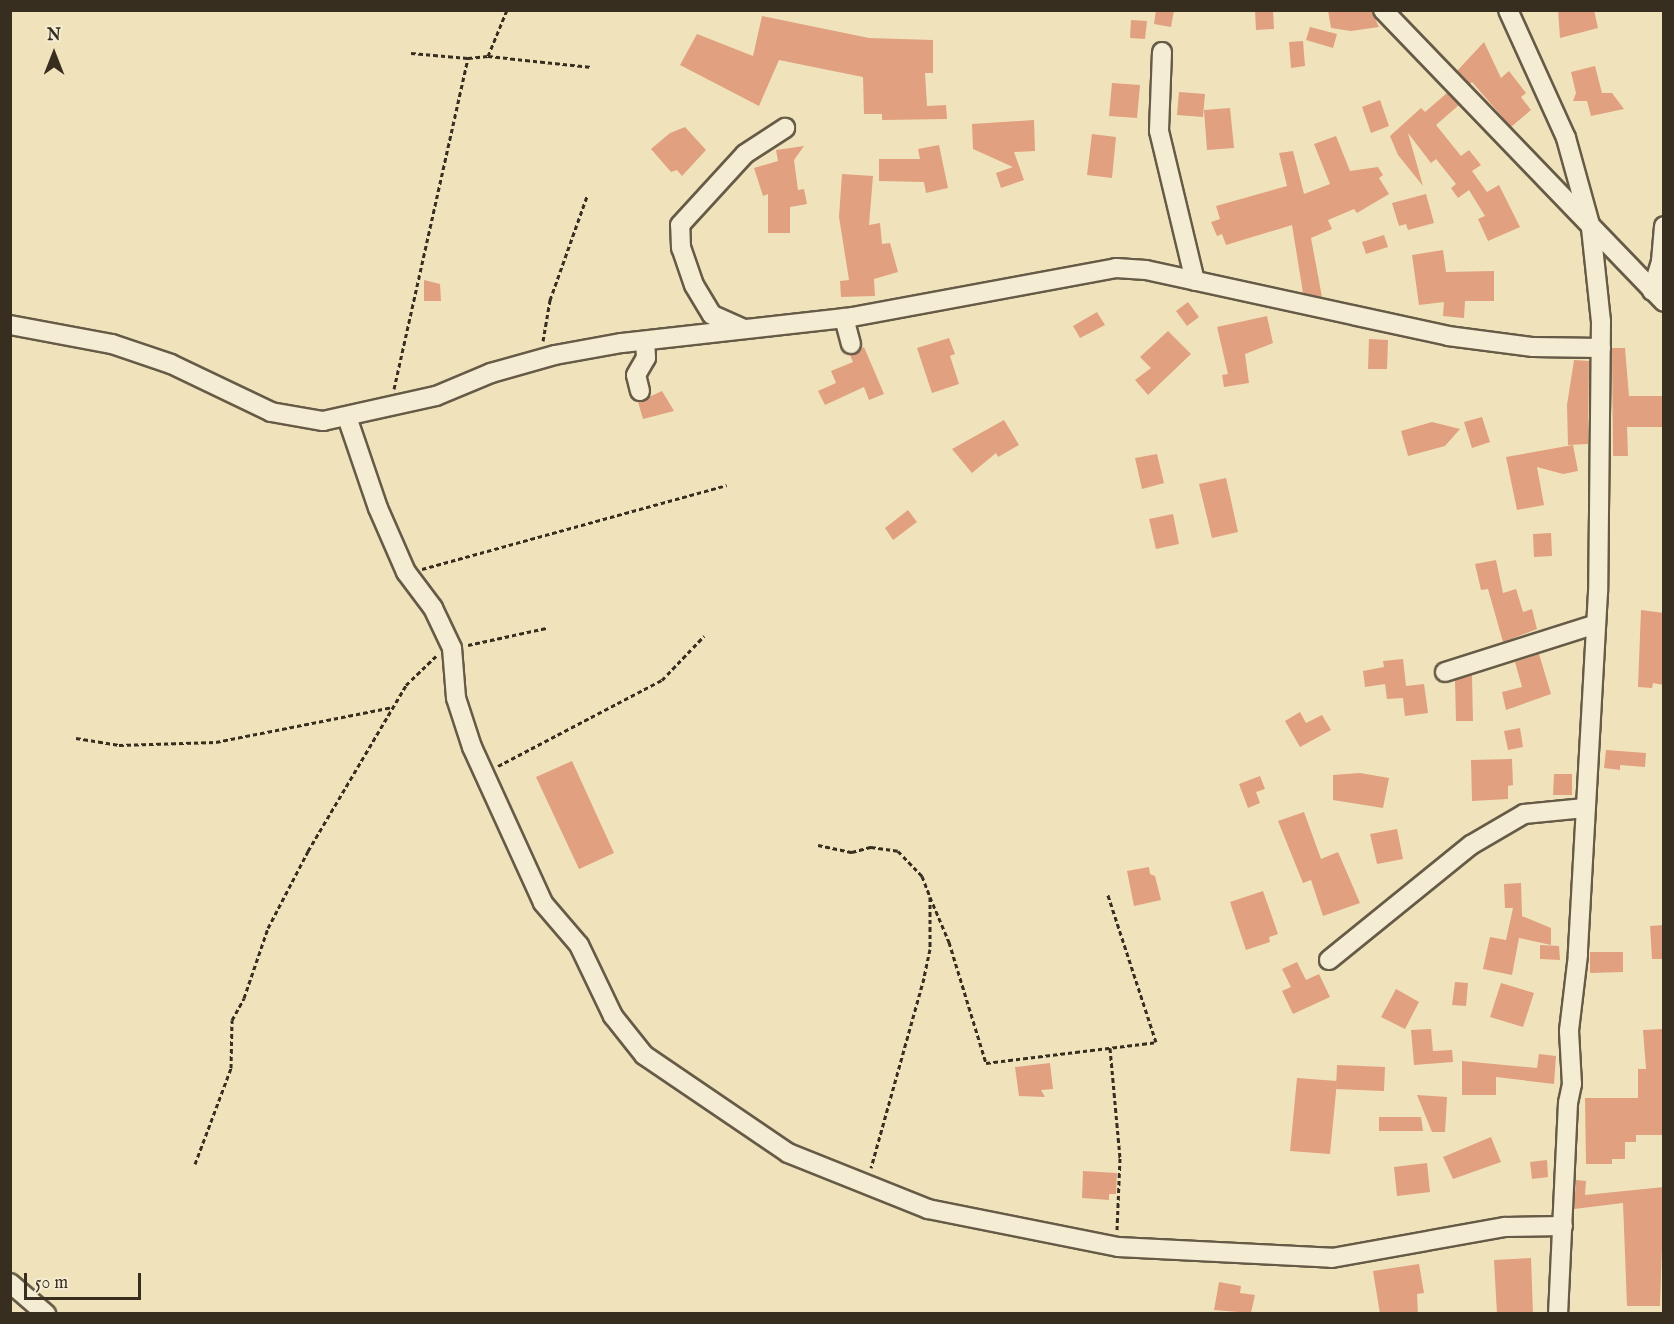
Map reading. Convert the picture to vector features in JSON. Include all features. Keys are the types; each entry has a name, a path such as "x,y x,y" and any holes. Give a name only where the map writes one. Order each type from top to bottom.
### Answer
{"street":[{"path":"1383,10 1658,297"},
{"path":"1508,10 1566,138 1591,228 1601,348 1596,624 1578,955 1569,1031 1572,1084 1568,1102 1558,1307 1575,1314"},
{"path":"1162,52 1159,130 1195,281"},
{"path":"745,329 712,315 693,285 681,248 680,225 745,154 785,128"},
{"path":"1658,297 1664,226"},
{"path":"10,325 50,330 151,358 271,412 323,421 390,409 436,396 490,372 555,355 645,341 844,318 1116,268 1146,270 1448,336 1533,346 1601,348"},
{"path":"844,318 851,344"},
{"path":"640,391 636,375 646,358 645,341"},
{"path":"347,417 378,508 406,572 433,608 452,648 456,698 483,773 543,903 579,945 613,1016 644,1055 788,1153 928,1209 1118,1247 1332,1258 1505,1227 1563,1226"},
{"path":"1445,672 1596,624"},
{"path":"1329,960 1471,845 1524,814 1585,808"},
{"path":"10,1283 46,1314"}],"path":[{"path":"488,56 507,10"},
{"path":"411,52 468,58 488,56 591,67"},
{"path":"390,409 468,58"},
{"path":"555,355 543,344 550,300 587,196"},
{"path":"406,572 469,559 727,485"},
{"path":"195,1164 231,1068 232,1020 244,998 268,928 406,685 434,657 452,648 546,628"},
{"path":"483,773 534,751 662,680 704,636"},
{"path":"76,738 119,745 216,742 392,707"},
{"path":"818,845 852,852 871,847 898,850 922,876 949,942 986,1063 1156,1042 1108,895"},
{"path":"867,1184 889,1094 906,1050 924,978 930,949 930,897"},
{"path":"1110,1048 1120,1158 1120,1194 1115,1207 1118,1247"}],"building":[{"path":"1156,10 1174,10 1171,27 1154,24"},
{"path":"1255,10 1273,10 1274,29 1256,30"},
{"path":"1328,10 1371,10 1379,27 1351,31 1331,28"},
{"path":"1558,10 1594,10 1598,28 1560,38"},
{"path":"762,16 869,38 933,40 933,73 925,73 927,106 946,105 947,119 882,120 882,114 864,114 863,77 779,60 759,106 680,65 697,34 753,56"},
{"path":"1131,20 1147,21 1145,39 1130,38"},
{"path":"1310,27 1337,34 1333,48 1306,40"},
{"path":"1303,41 1305,66 1291,68 1289,42"},
{"path":"1484,42 1501,78 1509,71 1526,93 1521,97 1531,110 1511,127 1472,82 1470,84 1457,71"},
{"path":"1595,66 1602,93 1612,93 1624,109 1591,116 1587,101 1573,101 1576,93 1571,72"},
{"path":"1112,83 1140,85 1137,118 1109,116"},
{"path":"1179,92 1205,94 1203,117 1177,115"},
{"path":"1447,93 1459,105 1436,125 1461,156 1469,150 1481,165 1472,171 1487,192 1499,185 1520,227 1488,241 1478,219 1485,216 1469,190 1458,198 1451,188 1456,184 1436,159 1431,163 1408,133 1423,186 1398,155 1390,136 1421,108 1425,112"},
{"path":"1380,100 1389,126 1371,133 1362,107"},
{"path":"1230,108 1234,148 1207,150 1204,110"},
{"path":"1034,120 1035,151 1014,152 1024,180 1001,188 996,173 1013,167 973,149 972,124"},
{"path":"685,127 706,150 682,176 677,170 671,172 651,149 670,133"},
{"path":"1092,134 1116,137 1112,178 1087,175"},
{"path":"1336,136 1350,171 1378,167 1383,175 1379,178 1389,194 1357,213 1354,209 1328,220 1332,229 1311,238 1322,297 1303,293 1292,225 1226,245 1222,234 1217,236 1211,222 1220,219 1216,206 1287,186 1279,153 1293,151 1304,194 1330,184 1314,144"},
{"path":"939,145 948,188 926,193 924,182 879,181 879,159 920,159 918,149"},
{"path":"804,146 794,160 798,190 804,189 807,204 790,207 790,233 768,233 768,194 763,196 754,168 778,161 776,150"},
{"path":"842,174 873,176 869,225 880,223 882,244 890,243 898,272 874,279 875,296 841,297 840,281 849,280 839,217"},
{"path":"1426,194 1434,223 1408,230 1406,224 1399,226 1392,203"},
{"path":"1384,235 1388,247 1366,254 1362,242"},
{"path":"1443,250 1446,272 1494,271 1494,301 1465,301 1464,318 1443,316 1444,302 1419,305 1412,255"},
{"path":"424,280 440,284 441,301 424,301"},
{"path":"1188,302 1199,317 1187,326 1176,311"},
{"path":"1097,312 1105,325 1080,338 1073,326"},
{"path":"1267,316 1273,343 1245,354 1249,383 1224,387 1222,375 1228,374 1217,327"},
{"path":"1168,331 1191,354 1148,395 1135,380 1151,368 1140,357"},
{"path":"949,338 955,354 950,356 959,384 932,393 917,348"},
{"path":"1369,339 1388,340 1387,369 1368,369"},
{"path":"864,347 884,394 869,400 864,387 825,405 818,391 836,383 831,371 853,362 850,355"},
{"path":"1612,348 1625,348 1629,396 1664,396 1664,427 1627,427 1628,456 1613,456"},
{"path":"1574,360 1589,361 1588,444 1568,445 1567,405"},
{"path":"662,391 674,411 643,419 638,402"},
{"path":"1482,417 1490,442 1472,448 1464,422"},
{"path":"1004,420 1019,445 998,457 996,453 972,473 952,449"},
{"path":"1432,422 1460,429 1445,446 1408,456 1401,431"},
{"path":"1573,445 1578,471 1563,474 1537,467 1544,505 1517,510 1506,457"},
{"path":"1157,454 1164,483 1142,489 1135,458"},
{"path":"1226,478 1238,532 1212,538 1199,484"},
{"path":"908,510 917,522 893,540 885,528"},
{"path":"1173,514 1179,544 1156,549 1149,519"},
{"path":"1551,533 1552,556 1534,557 1533,534"},
{"path":"1496,560 1503,593 1516,589 1523,612 1532,609 1537,629 1503,642 1488,589 1481,590 1475,564"},
{"path":"1641,610 1664,613 1664,685 1653,683 1652,688 1638,687"},
{"path":"1539,654 1551,694 1506,710 1502,692 1522,687 1515,662"},
{"path":"1403,659 1406,686 1424,684 1428,713 1405,716 1403,698 1387,699 1385,684 1365,687 1363,671 1384,667 1383,661"},
{"path":"1472,675 1473,721 1456,721 1455,680"},
{"path":"1300,712 1306,723 1322,715 1331,730 1300,747 1285,721"},
{"path":"1520,728 1523,747 1508,750 1504,731"},
{"path":"1606,750 1646,753 1645,767 1620,765 1620,770 1604,768"},
{"path":"1512,759 1513,785 1508,786 1508,799 1472,801 1471,760"},
{"path":"572,761 614,853 579,869 536,777"},
{"path":"1360,773 1389,778 1383,808 1333,800 1333,775"},
{"path":"1554,774 1572,774 1572,795 1553,795"},
{"path":"1260,776 1265,789 1256,792 1260,803 1248,808 1239,784"},
{"path":"1304,812 1321,859 1338,852 1360,903 1323,916 1311,880 1303,883 1278,821"},
{"path":"1397,829 1403,859 1377,864 1370,834"},
{"path":"1149,867 1150,874 1155,876 1161,900 1134,906 1127,871"},
{"path":"1521,883 1522,916 1551,928 1551,945 1519,938 1512,975 1483,969 1490,937 1506,940 1513,908 1505,908 1504,884"},
{"path":"1263,891 1278,934 1269,937 1270,942 1246,950 1230,902"},
{"path":"1664,925 1664,959 1652,959 1650,926"},
{"path":"1540,945 1559,946 1560,960 1540,959"},
{"path":"1590,952 1623,952 1623,972 1590,973"},
{"path":"1297,962 1306,980 1319,974 1330,997 1293,1014 1282,991 1291,987 1282,969"},
{"path":"1455,982 1468,983 1466,1006 1452,1005"},
{"path":"1501,983 1534,993 1523,1027 1490,1017"},
{"path":"1396,989 1419,1002 1405,1029 1381,1017"},
{"path":"1431,1029 1433,1051 1452,1050 1453,1062 1414,1065 1411,1030"},
{"path":"1664,1029 1664,1135 1636,1135 1636,1142 1625,1142 1625,1159 1612,1159 1612,1164 1586,1164 1585,1098 1638,1098 1638,1069 1646,1069 1643,1030"},
{"path":"1539,1054 1556,1056 1554,1084 1496,1077 1496,1095 1462,1095 1462,1061 1537,1068"},
{"path":"1050,1063 1053,1089 1041,1090 1045,1097 1019,1096 1015,1067"},
{"path":"1337,1065 1385,1067 1384,1091 1336,1089"},
{"path":"1297,1078 1337,1081 1330,1154 1290,1151"},
{"path":"1417,1095 1447,1097 1445,1132 1432,1132"},
{"path":"1379,1117 1421,1117 1423,1131 1379,1131"},
{"path":"1491,1137 1501,1162 1453,1179 1443,1157"},
{"path":"1547,1160 1548,1177 1532,1179 1530,1162"},
{"path":"1427,1163 1430,1192 1397,1196 1394,1167"},
{"path":"1083,1171 1117,1173 1116,1194 1109,1194 1109,1200 1082,1198"},
{"path":"1576,1180 1586,1181 1585,1195 1664,1187 1660,1306 1627,1306 1623,1203 1574,1209"},
{"path":"1531,1258 1533,1314 1497,1314 1494,1260"},
{"path":"1419,1264 1424,1293 1417,1294 1418,1314 1380,1314 1373,1271"},
{"path":"1219,1282 1241,1286 1240,1293 1255,1295 1251,1313 1214,1310"}]}
